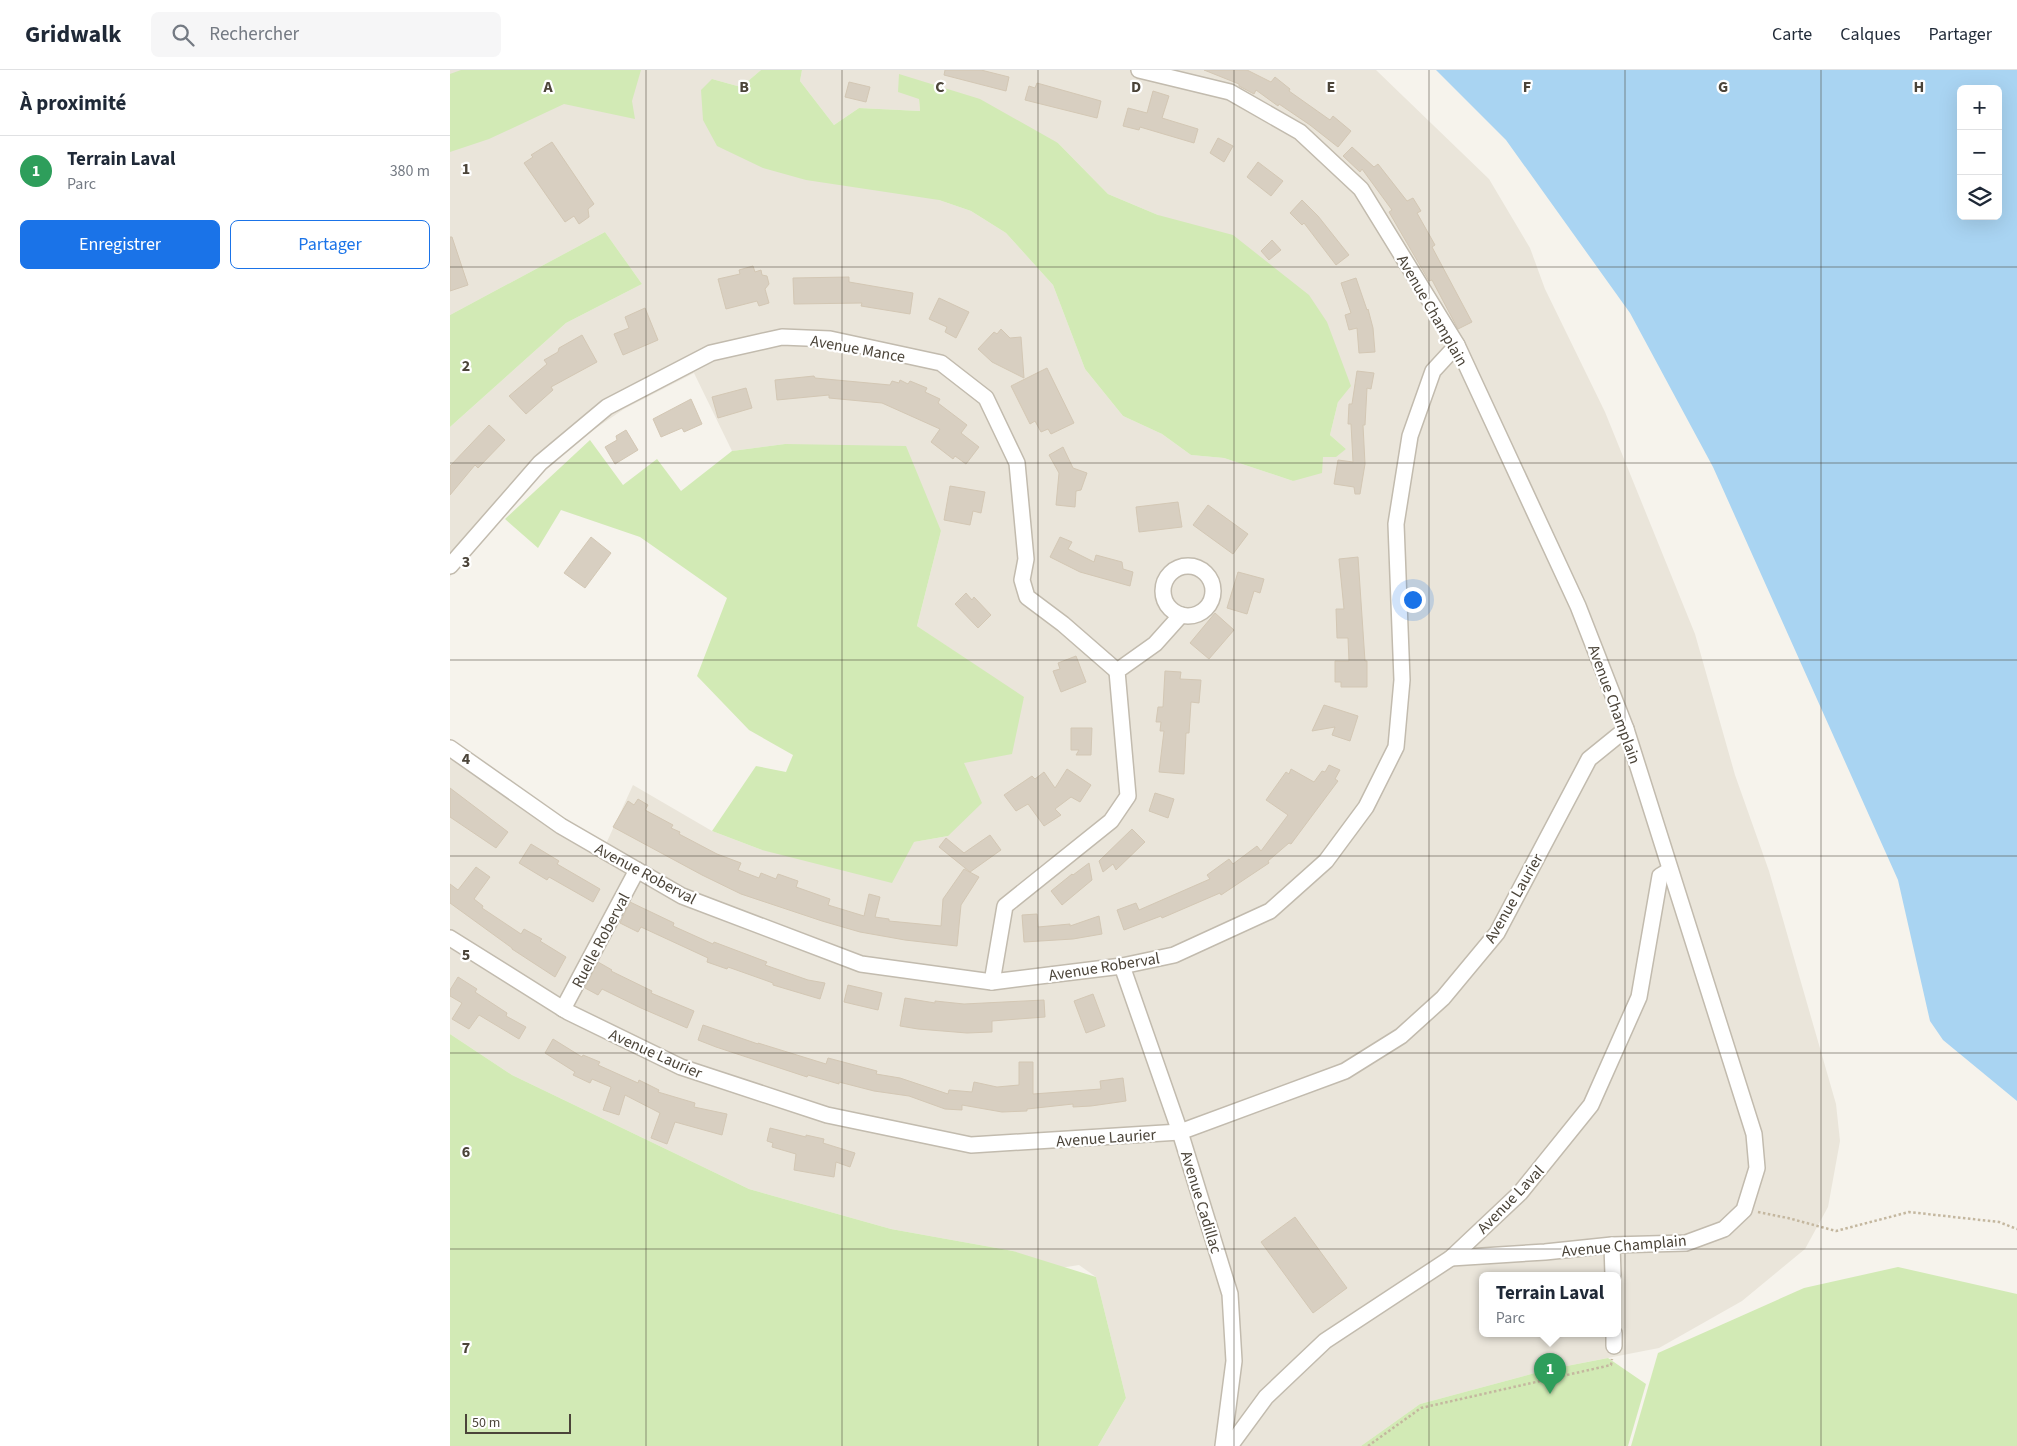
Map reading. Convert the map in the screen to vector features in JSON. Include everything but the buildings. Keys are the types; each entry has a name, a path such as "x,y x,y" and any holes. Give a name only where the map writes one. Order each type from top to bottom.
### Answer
{"street":[{"name":"Avenue Champlain","path":"1139,70 1230,92 1300,132 1361,189 1458,345 1578,606 1626,728 1754,1134 1757,1168 1744,1210 1724,1229 1686,1243 1612,1245 1544,1252 1451,1258"},
{"name":"Avenue Mance","path":"450,566 540,463 608,407 711,353 782,337 830,340 941,363 986,398 1017,462 1026,560 1022,580 1027,597 1063,624 1117,671"},
{"name":"Avenue Roberval","path":"450,748 561,826 682,896 861,964 992,982 1122,966 1174,955 1270,911 1326,861 1366,807 1396,748 1402,680 1396,524 1410,436 1433,371 1458,345"},
{"path":"992,982 1005,906 1111,821 1128,796 1117,671 1155,644 1181,615"},
{"name":"Avenue Laurier","path":"450,938 563,1009 681,1067 827,1115 971,1146 1180,1132 1345,1071 1401,1036 1443,998 1497,933 1589,759 1626,728"},
{"name":"Ruelle Roberval","path":"563,1009 637,870"},
{"name":"Avenue Laval","path":"1230,1446 1266,1397 1325,1341 1451,1258 1520,1193 1591,1105 1639,997 1660,876 1670,870"},
{"name":"Avenue Cadillac","path":"1122,966 1180,1132 1230,1294 1234,1361 1222,1446"},
{"path":"1612,1245 1612,1272"}],"path":[{"path":"1744,1210 1788,1218 1836,1230 1910,1212 2000,1222 2017,1229"},
{"path":"1368,1446 1421,1408 1611,1365 1614,1339"}],"shaded area":[{"path":"450,70 761,70 741,87 712,79 939,200 971,211 1006,233 1053,285 1085,369 1123,416 1162,434 1191,455 1224,458 1293,481 1323,457 1346,449 1330,435 1338,402 1158,215 1108,194 1058,143 919,99 920,111 859,108 834,125 800,81 802,70 1376,70 1489,179 1530,248 1545,289 1605,412 1695,634 1735,775 1769,871 1836,1104 1840,1141 1828,1207 1805,1249 1742,1301 1659,1348 1546,1370 1420,1404 1361,1446 1098,1446 1126,1398 1096,1277 1079,1265 1054,1269 1013,1251 891,1229 749,1189 512,1075 450,1034 450,751 464,764 599,859 633,785 712,831 762,850 914,842 948,836 964,763 1024,698 917,626 941,531 785,444 732,451 694,373 624,409 549,460 483,533 450,577 450,427 566,323 642,284 605,232 450,315"}],"green space":[{"path":"461,70 641,70 632,101 635,119 564,104 489,139 450,152 450,74"},
{"path":"761,70 802,70 800,81 834,125 859,108 920,111 919,99 898,92 899,74 980,99 1058,143 1108,194 1158,215 1233,235 1309,295 1327,322 1351,386 1338,402 1330,435 1346,449 1336,457 1323,457 1322,473 1293,481 1224,458 1191,455 1162,434 1123,416 1085,369 1053,285 1006,233 971,211 939,200 806,180 763,168 717,146 703,120 701,90 712,79 741,87"},
{"path":"605,232 642,284 566,323 450,427 450,315"},
{"path":"590,440 623,485 657,459 681,491 732,451 785,444 906,446 941,531 917,626 1024,697 1012,754 964,763 982,803 948,836 914,842 892,883 762,850 712,831 756,766 786,772 793,755 749,730 697,676 727,598 640,537 561,510 538,548 505,519"},
{"path":"450,1034 512,1075 749,1189 891,1229 1013,1251 1096,1277 1126,1398 1098,1446 450,1446"},
{"path":"1898,1267 2017,1294 2017,1446 1631,1446 1658,1353 1804,1288"},
{"path":"1608,1358 1646,1384 1628,1446 1361,1446 1420,1404 1546,1370"}],"water":[{"path":"1436,70 2017,70 2017,1101 1943,1040 1930,1021 1898,880 1713,467 1630,313 1506,140"}],"place":[{"name":"Terrain Laval","path":"1550,1394"}]}
